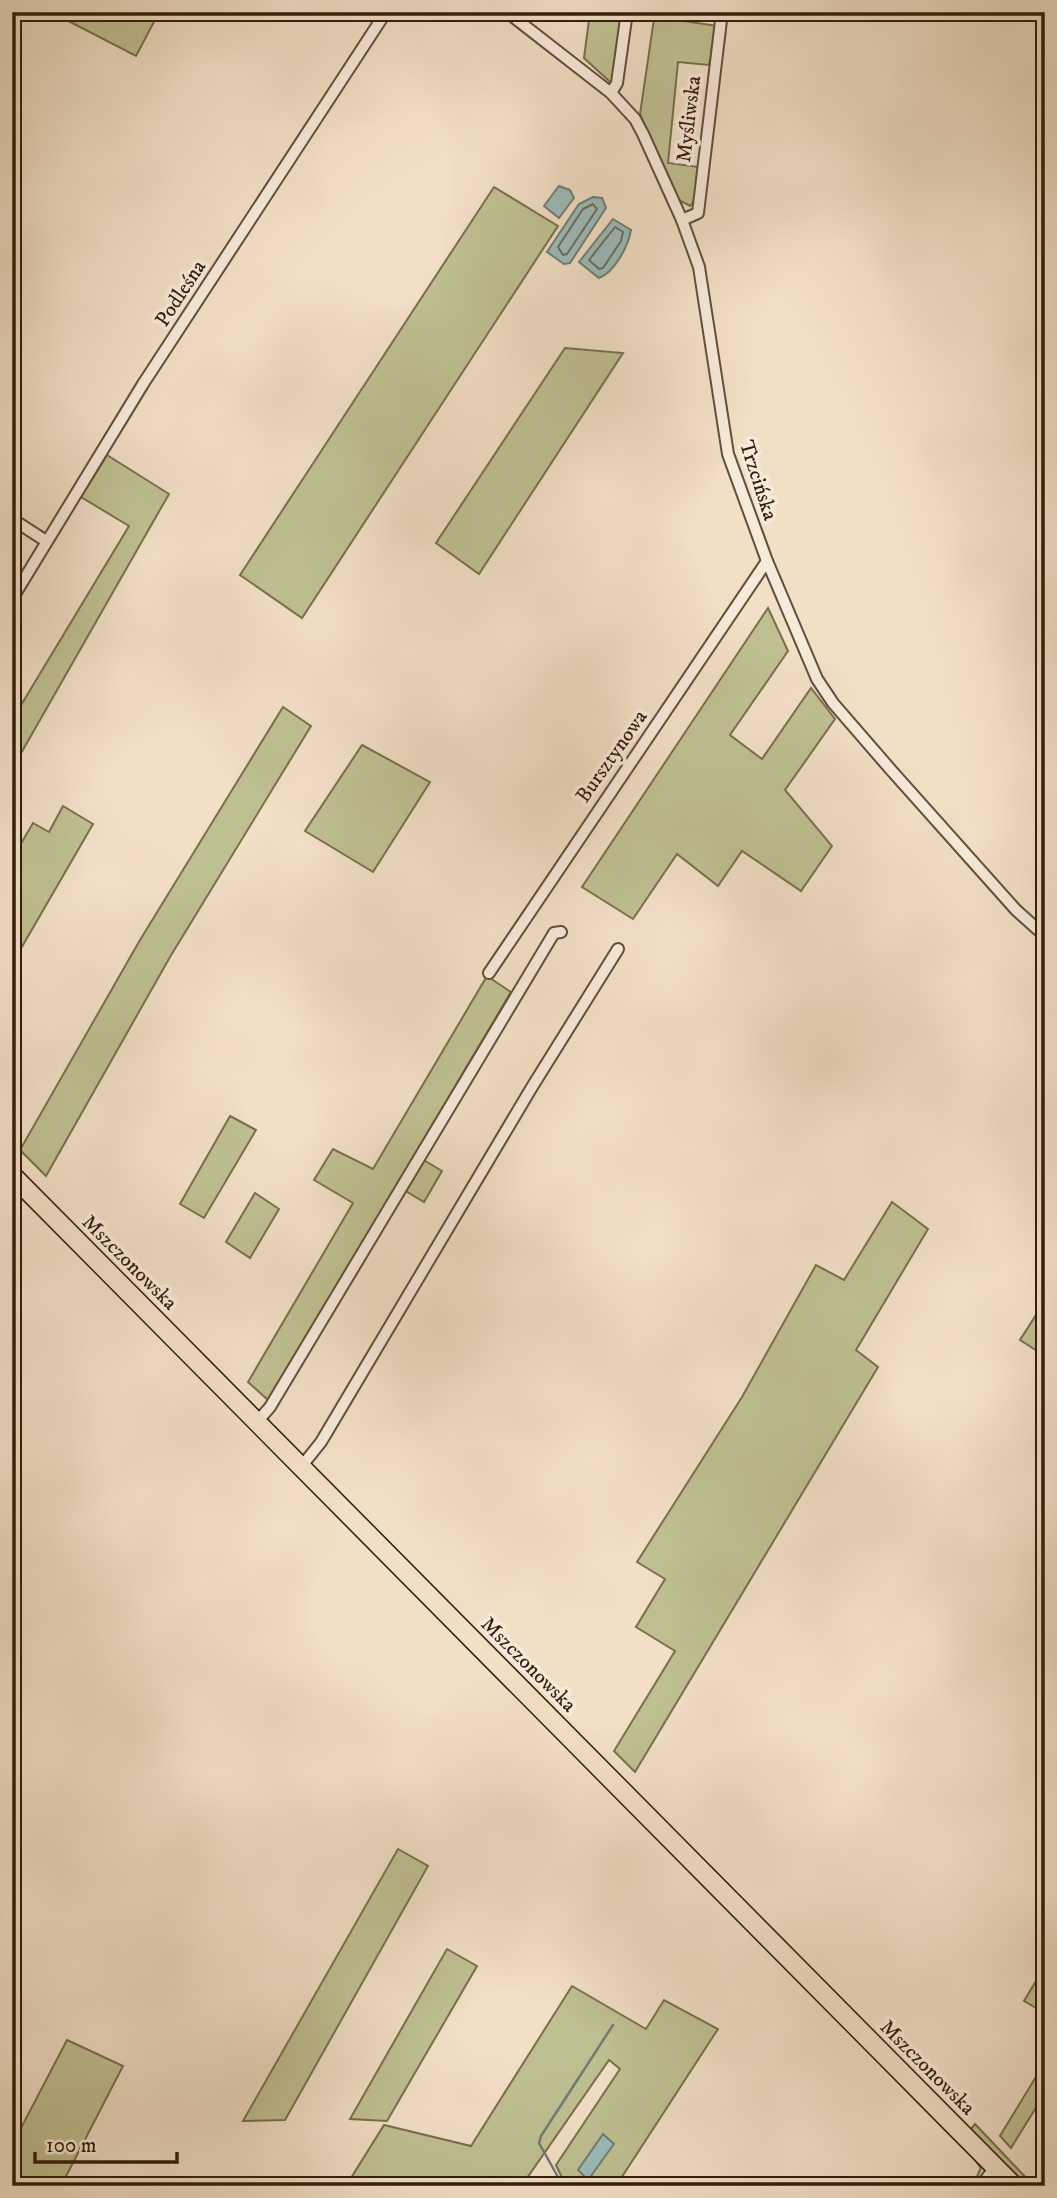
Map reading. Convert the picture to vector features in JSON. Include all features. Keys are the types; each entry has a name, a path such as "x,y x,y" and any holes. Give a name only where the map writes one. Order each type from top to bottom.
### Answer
{"main road":[{"name":"Mszczonowska","path":"12,1175 1014,2186"}],"street":[{"name":"Podleśna","path":"12,598 143,384 386,12"},
{"name":"Trzcińska","path":"507,12 611,93 635,119 682,220 699,267 727,454 800,643 833,703 1016,910 1045,936"},
{"path":"611,93 617,83 626,12"},
{"name":"Myśliwska","path":"682,220 698,213 722,12"},
{"path":"12,519 46,541"},
{"name":"Bursztynowa","path":"489,973 767,561"},
{"path":"257,1422 270,1407 554,933 561,932"},
{"path":"302,1467 321,1442 532,1087 618,949"},
{"path":"981,2186 995,2167"}],"green space":[{"path":"51,12 145,12 156,18 136,56"},
{"path":"590,12 631,12 619,90 584,58"},
{"path":"655,12 684,12 683,21 718,26 709,65 678,62 668,163 699,167 696,199 690,206 677,199 640,114"},
{"path":"494,187 558,226 302,618 240,575"},
{"path":"565,348 623,353 479,574 436,543"},
{"path":"107,455 169,494 12,769 12,720 129,526 81,497"},
{"path":"768,608 788,651 730,735 762,759 811,688 835,719 785,790 832,846 801,891 742,851 718,886 677,854 633,919 582,887"},
{"path":"283,707 311,726 170,957 46,1176 20,1150 140,940"},
{"path":"362,745 430,782 373,872 305,831"},
{"path":"63,806 93,824 12,964 12,859 33,823 49,832"},
{"path":"487,976 511,992 269,1401 248,1382 353,1203 314,1180 333,1149 373,1169"},
{"path":"230,1116 256,1130 204,1218 180,1204"},
{"path":"422,1159 442,1171 424,1202 404,1190"},
{"path":"255,1193 279,1209 250,1258 226,1242"},
{"path":"892,1202 928,1229 856,1350 878,1367 635,1772 614,1751 675,1651 636,1627 665,1579 637,1562 742,1397 816,1265 844,1280"},
{"path":"1045,1301 1045,1356 1020,1340"},
{"path":"398,1849 428,1866 285,2120 243,2121"},
{"path":"447,1949 477,1966 387,2121 350,2119"},
{"path":"1045,1966 1045,2013 1024,2001"},
{"path":"572,1986 646,2029 664,2000 718,2029 616,2186 566,2186 556,2165 620,2069 609,2060 525,2181 530,2186 346,2186 384,2125 471,2146"},
{"path":"67,2040 123,2066 61,2186 12,2186 12,2126 20,2130"},
{"path":"1045,2062 1045,2093 1011,2148 1000,2136"},
{"path":"975,2124 1034,2186 1025,2186 970,2130"}],"water":[{"path":"559,186 570,190 574,198 559,218 544,206"},
{"path":"593,197 602,198 606,208 570,263 564,264 547,252 579,204"},
{"path":"613,219 631,230 620,258 599,278 579,262"},
{"path":"603,2134 614,2144 588,2180 578,2170"}],"waterway":[{"path":"563,2186 539,2143 541,2136 613,2025"},
{"path":"973,2186 981,2168 974,2158"}]}
